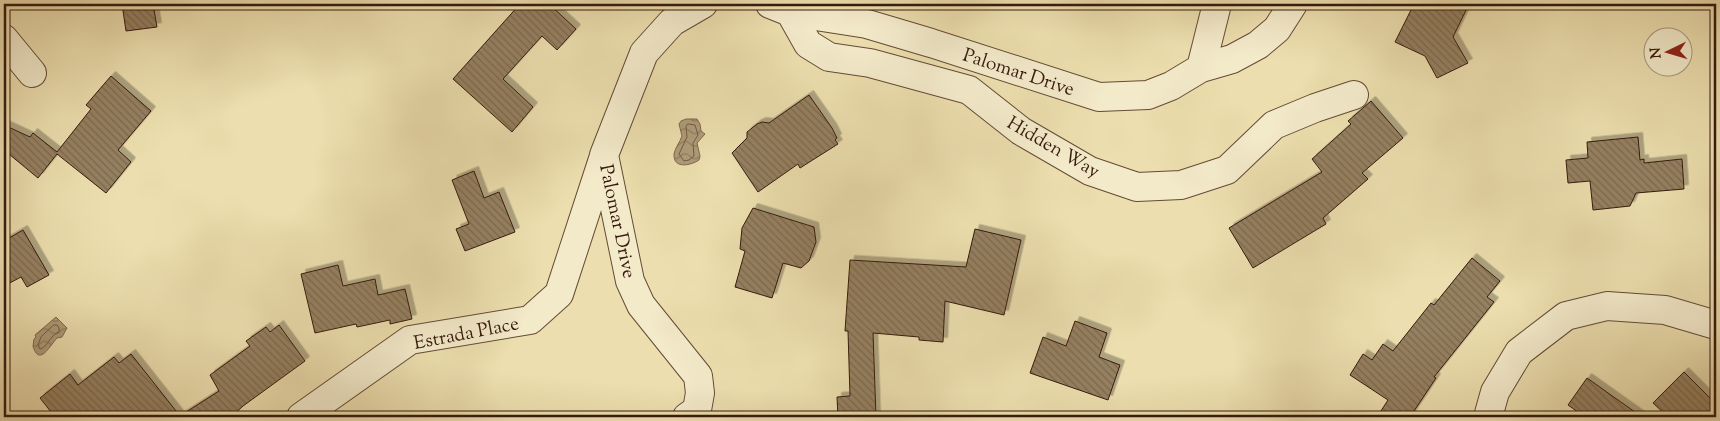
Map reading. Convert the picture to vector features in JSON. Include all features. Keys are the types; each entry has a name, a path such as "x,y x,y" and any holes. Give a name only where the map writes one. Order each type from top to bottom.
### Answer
{"street":[{"name":"Palomar Drive","path":"687,417 697,410 700,393 698,376 641,305 630,281 604,155 644,53 672,22 703,4"},
{"path":"1201,68 1218,4"},
{"name":"Palomar Drive","path":"780,8 867,24 931,42 1099,97 1148,95 1171,86 1201,68 1232,59 1258,44 1277,29 1293,4"},
{"name":"Hidden Way","path":"780,8 808,44 829,57 870,63 969,90 1030,136 1090,171 1137,187 1181,185 1227,170 1274,125 1315,108 1354,95"},
{"path":"4,39 32,74"},
{"name":"Estrada Place","path":"301,417 410,340 530,320 559,294 604,155"},
{"path":"1488,417 1495,392 1519,352 1566,316 1606,306 1665,310 1716,325"}],"water":[{"path":"686,119 697,119 701,131 705,134 697,143 699,160 684,165 676,162 674,154 682,136 679,124"},
{"path":"56,317 67,328 62,337 57,338 42,355 38,355 33,346 35,335"}],"building":[{"path":"122,4 153,4 157,27 126,31"},
{"path":"520,4 549,4 576,29 557,50 542,36 503,79 533,107 512,132 453,79"},
{"path":"1414,4 1469,4 1453,37 1468,63 1437,78 1425,56 1395,42"},
{"path":"111,76 151,111 118,150 131,162 106,193 57,154 38,178 4,150 4,125 30,137 33,133 57,152 91,109 86,105"},
{"path":"809,95 832,128 838,144 800,168 798,164 758,192 732,153 747,138 747,132 757,124 762,122 769,123"},
{"path":"1371,101 1403,138 1362,173 1368,179 1323,218 1326,224 1253,268 1229,228 1322,172 1312,159 1351,124 1348,121"},
{"path":"1638,137 1640,160 1644,159 1644,163 1682,159 1684,189 1636,193 1630,206 1593,210 1590,181 1568,183 1566,160 1588,158 1587,142"},
{"path":"474,171 484,198 499,192 515,232 465,251 456,229 469,224 452,180"},
{"path":"753,208 814,227 816,242 809,261 801,268 783,263 772,298 735,287 745,251 740,249 742,228"},
{"path":"975,229 1021,240 1004,315 945,301 943,342 919,340 919,337 873,333 876,417 838,417 837,397 850,396 848,331 845,331 850,260 966,267"},
{"path":"23,230 49,275 27,287 21,277 4,286 4,241"},
{"path":"1472,258 1500,281 1487,297 1494,302 1434,377 1436,378 1410,417 1377,417 1388,400 1350,375 1363,354 1372,360 1383,344 1393,351 1431,303 1434,305"},
{"path":"338,265 343,286 375,279 378,295 405,289 412,319 390,324 390,320 357,327 356,324 315,333 301,274"},
{"path":"1075,321 1107,333 1099,357 1120,365 1108,400 1030,373 1043,337 1066,346"},
{"path":"279,325 305,361 243,406 231,417 55,417 40,398 70,374 78,385 114,357 119,363 131,354 180,416 219,391 210,375 250,346 246,341 266,327 270,332"},
{"path":"1684,372 1716,404 1716,417 1668,417 1653,403"},
{"path":"1587,378 1642,417 1585,417 1568,405"}]}
